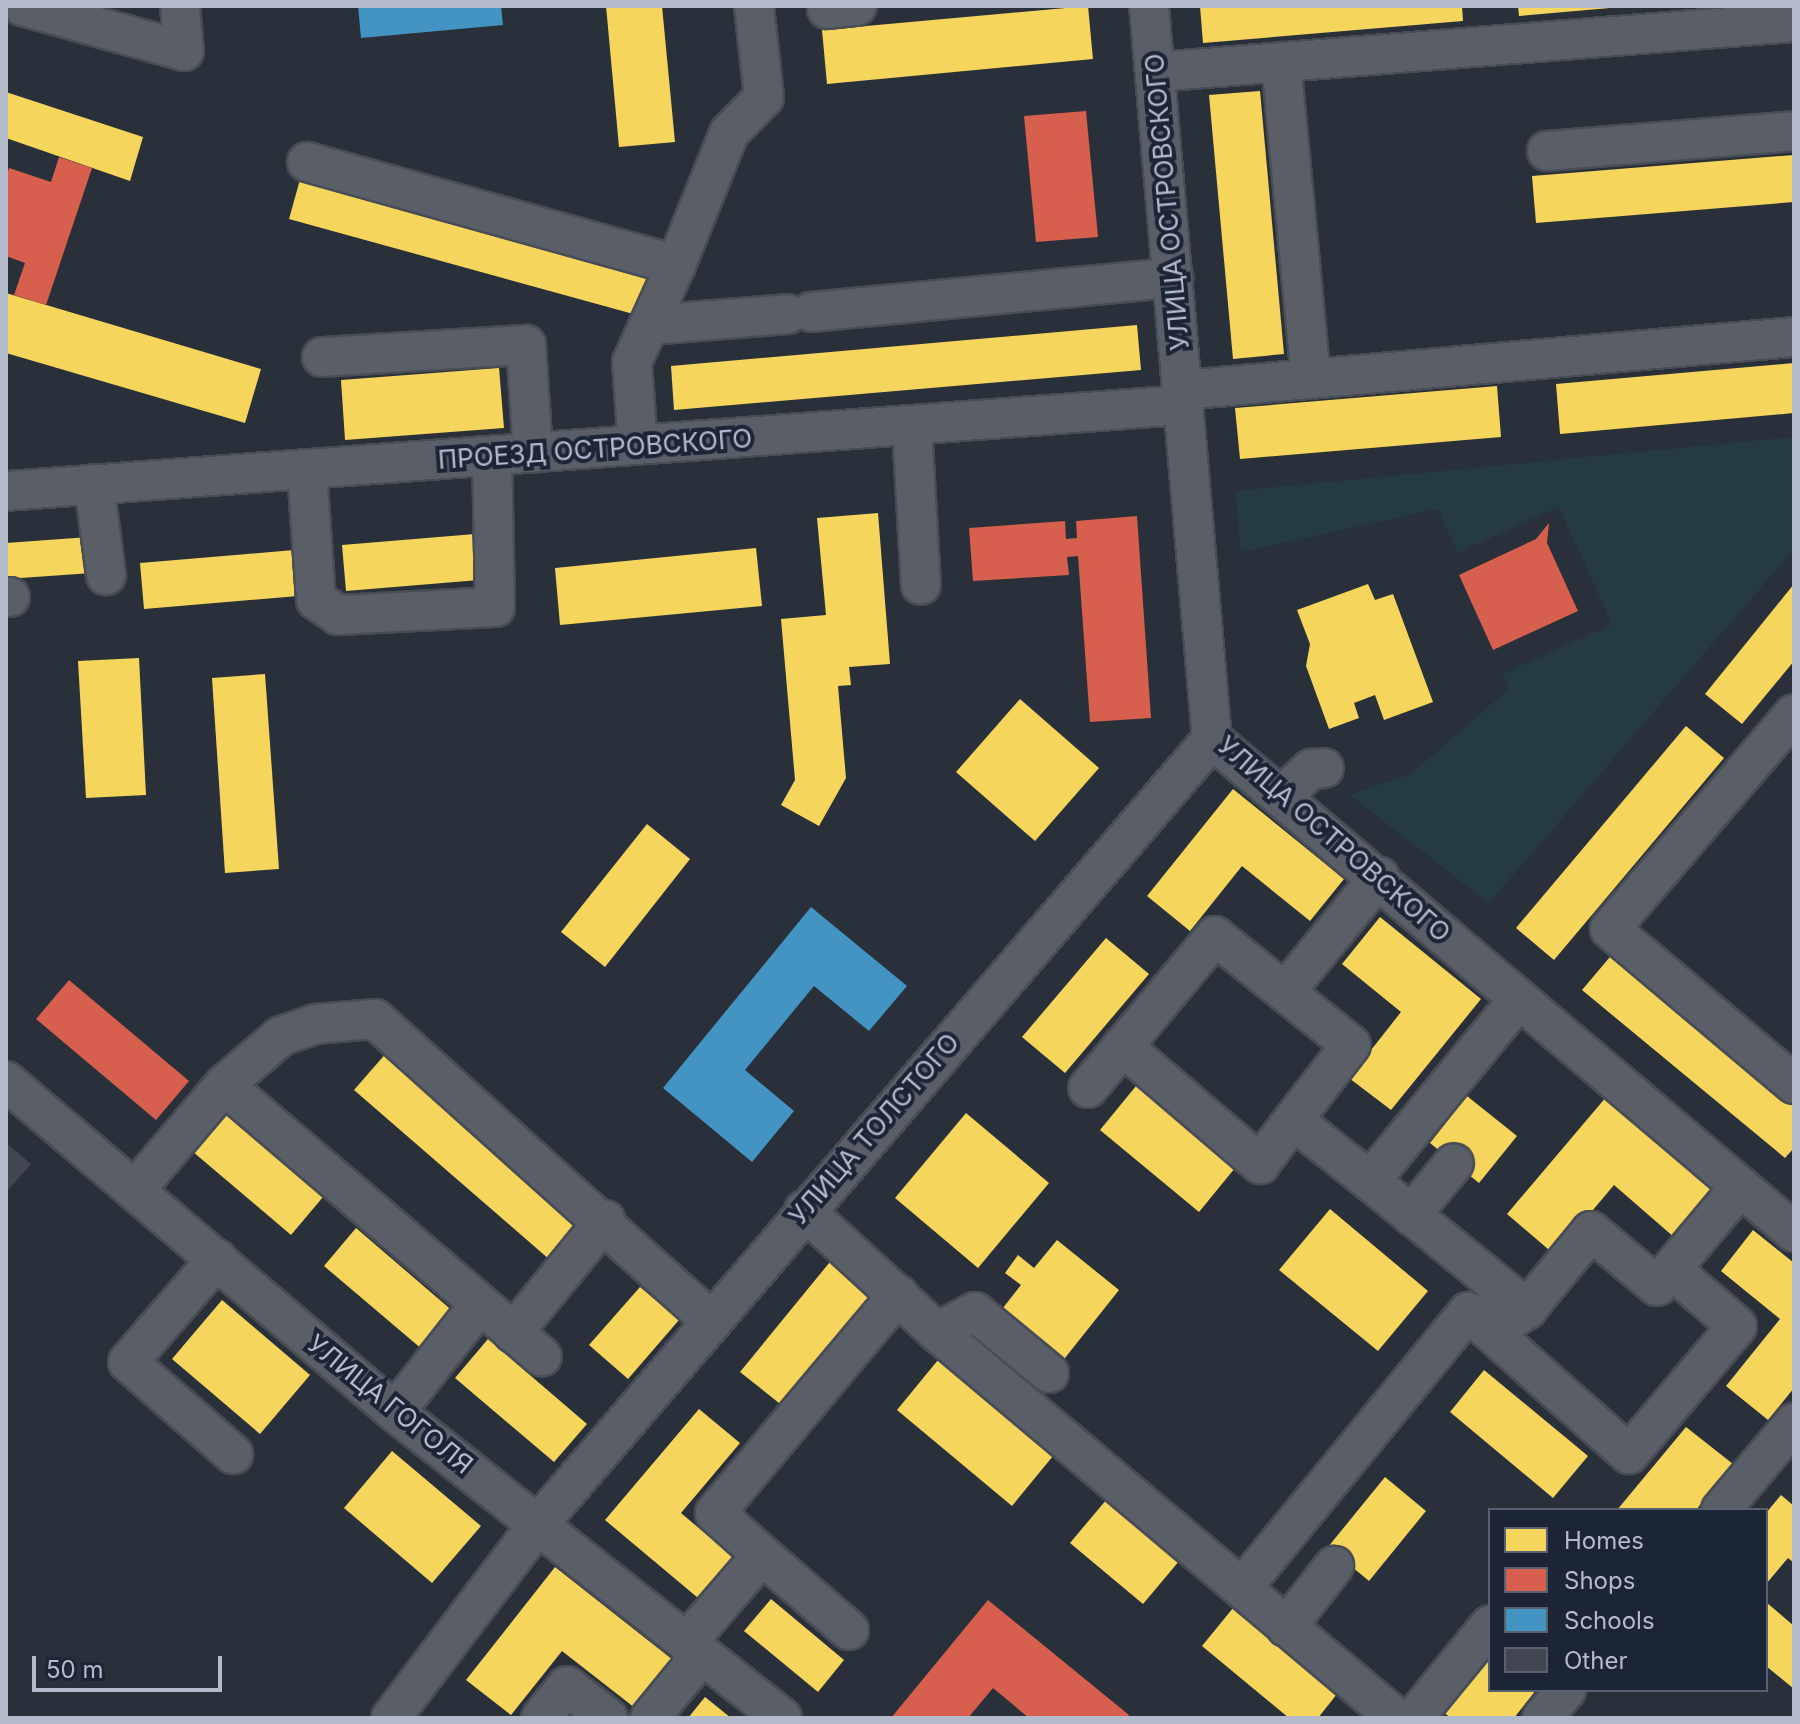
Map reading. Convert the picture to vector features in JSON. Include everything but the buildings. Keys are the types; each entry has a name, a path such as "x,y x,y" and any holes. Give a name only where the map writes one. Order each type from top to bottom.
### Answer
{"street":[{"path":"22,6 73,13 184,51 180,6"},
{"path":"638,445 632,362 676,265 729,133 764,97 754,6"},
{"name":"УЛИЦА ОСТРОВСКОГО","path":"1149,6 1212,739 1379,877 1740,1187 1789,1217"},
{"path":"1155,72 1794,22"},
{"path":"1281,62 1311,379"},
{"path":"1547,151 1794,131"},
{"path":"307,162 676,265"},
{"path":"649,325 1173,278"},
{"name":"ПРОЕЗД ОСТРОВСКОГО","path":"6,491 912,426 1184,397 1311,379 1794,337"},
{"path":"322,357 526,345 533,453"},
{"path":"912,426 921,585"},
{"path":"307,471 316,600 338,615 495,607 492,456"},
{"path":"94,484 106,575"},
{"path":"1794,714 1610,929 1794,1084"},
{"name":"УЛИЦА ТОЛСТОГО","path":"391,1718 540,1522 804,1210 1212,739"},
{"path":"1282,796 1311,769 1324,768"},
{"path":"1285,992 1379,877"},
{"path":"1088,1088 1122,1046 1215,936 1351,1045 1260,1164 1122,1046"},
{"path":"1370,1181 1519,999"},
{"path":"135,1190 224,1085 281,1036 315,1024 375,1019 605,1220 710,1320"},
{"name":"УЛИЦА ГОГОЛЯ","path":"6,1081 395,1412 540,1522 782,1718"},
{"path":"224,1085 542,1357"},
{"path":"1293,1120 1527,1309"},
{"path":"1411,1215 1454,1163"},
{"path":"1468,1312 1504,1324 1527,1309 1591,1231 1657,1286 1740,1187"},
{"path":"804,1210 898,1295 996,1391 1242,1588 1396,1718"},
{"path":"513,1333 605,1220"},
{"path":"217,1259 128,1362 233,1454"},
{"path":"1468,1312 1629,1454 1737,1326 1671,1269"},
{"path":"849,1630 715,1513 898,1295"},
{"path":"395,1412 480,1304"},
{"path":"937,1332 975,1312 1049,1373"},
{"path":"1242,1588 1468,1312"},
{"path":"1723,1508 1787,1448"},
{"path":"650,1718 695,1663 688,1641 762,1555"},
{"path":"1286,1627 1334,1566"},
{"path":"1414,1718 1488,1627"},
{"path":"541,1718 567,1686 608,1718"},
{"path":"1542,1718 1564,1692"}],"green space":[{"path":"1794,437 1794,549 1489,903 1350,795 1412,773 1509,689 1503,674 1612,624 1559,507 1458,553 1438,509 1241,552 1235,491"}]}
